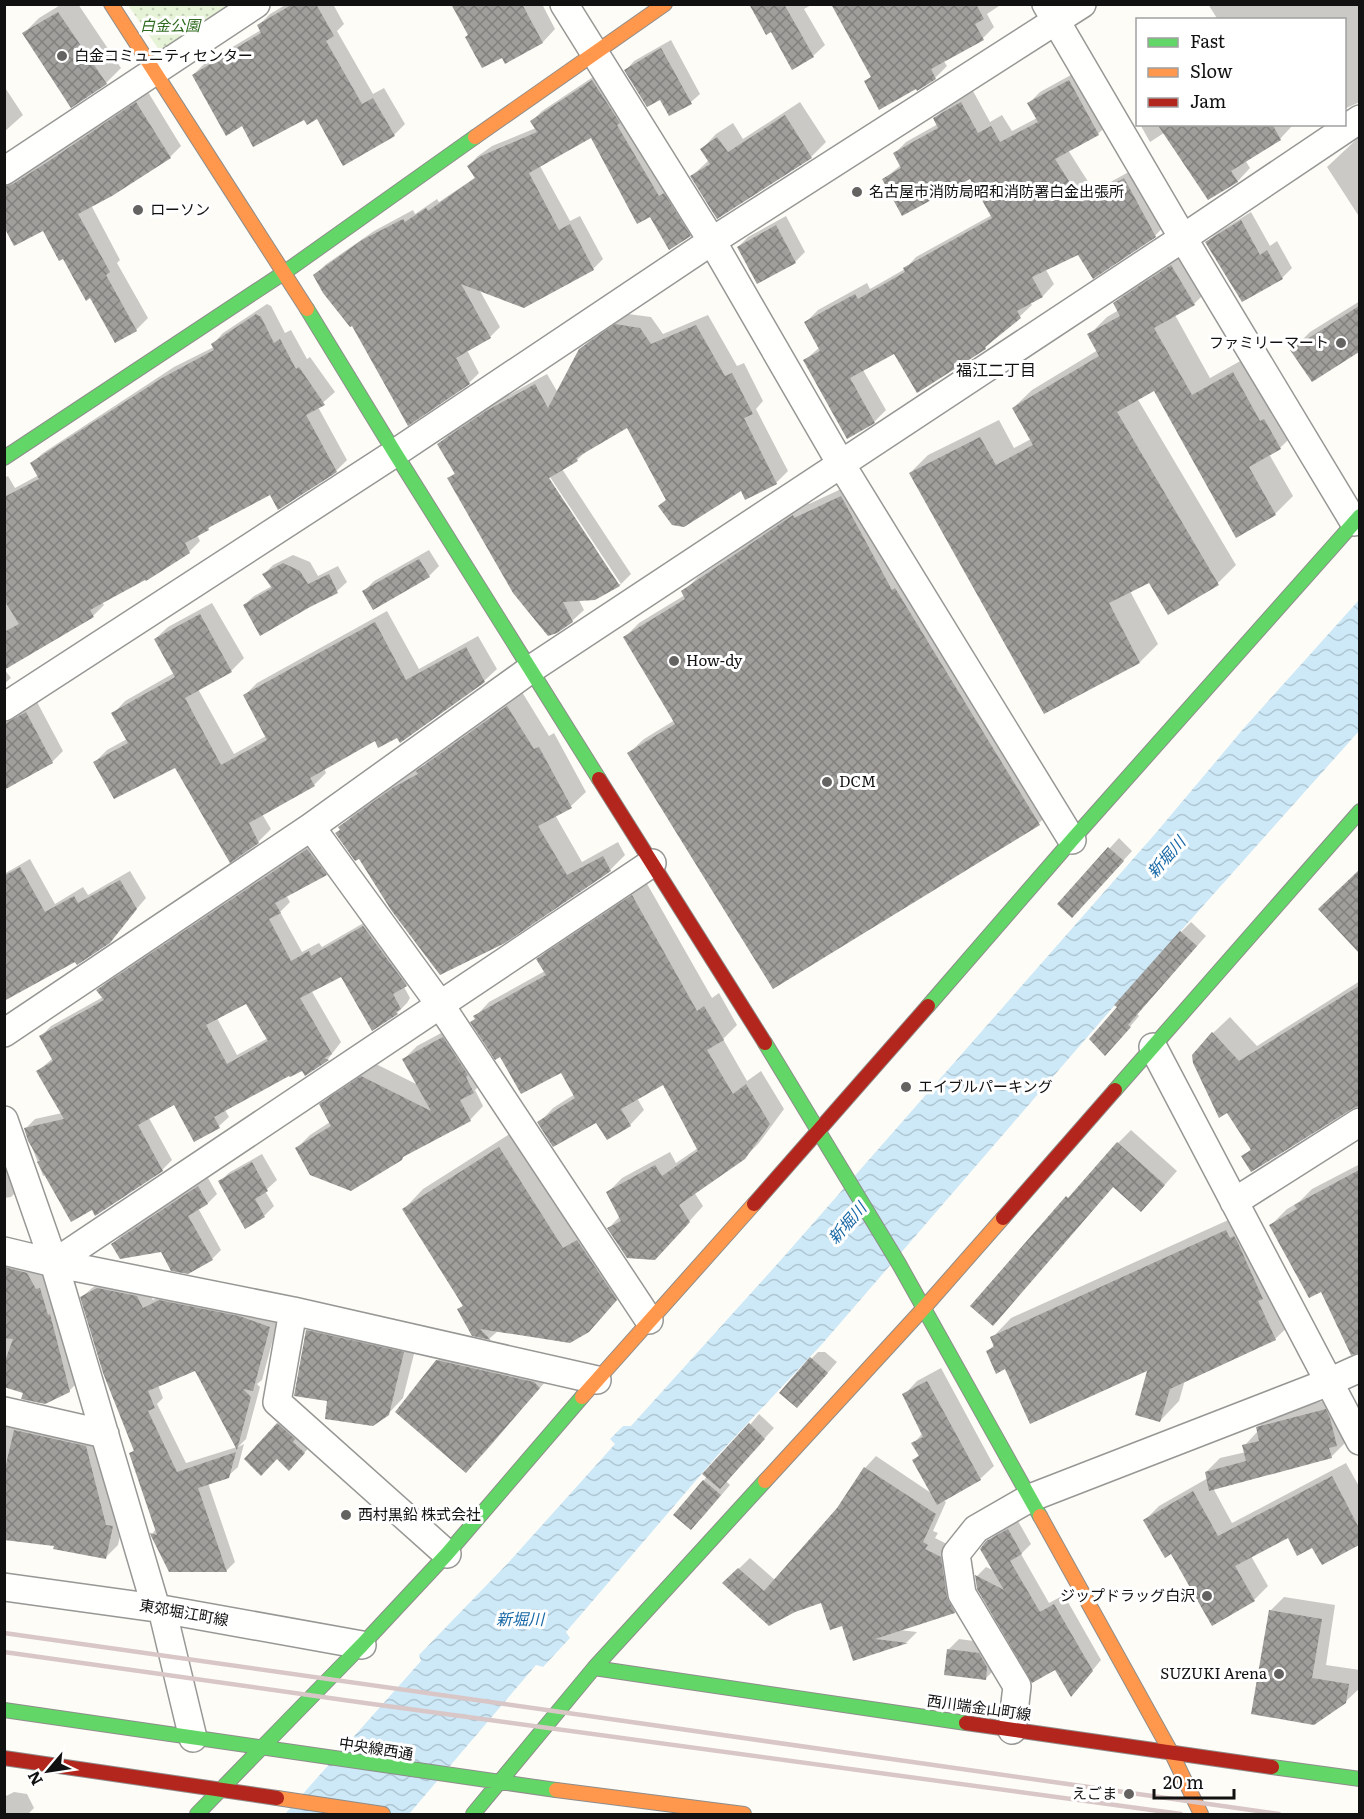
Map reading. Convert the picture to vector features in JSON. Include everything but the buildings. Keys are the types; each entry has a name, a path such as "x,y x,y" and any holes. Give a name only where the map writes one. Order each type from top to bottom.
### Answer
{"street":[{"path":"111,4 285,272 395,453 820,1131 899,1264 1030,1498 1172,1754 1201,1815"},
{"path":"4,171 256,4"},
{"path":"564,4 712,241 841,464 1072,840"},
{"path":"4,459 285,272 665,4"},
{"path":"4,707 395,453 1051,13 1082,4"},
{"path":"197,1815 447,1554 649,1320 820,1131 1072,840 1357,519 1183,238 1051,13"},
{"path":"4,1033 311,827 531,669 1359,119"},
{"path":"473,1815 594,1668 923,1309 1359,812"},
{"path":"311,827 441,1006 649,1320"},
{"path":"54,1263 652,863"},
{"path":"1153,1047 1359,1441"},
{"path":"4,1120 54,1263 159,1608 193,1738"},
{"path":"1234,1202 1359,1122"},
{"path":"4,1251 293,1311 597,1380"},
{"path":"293,1311 277,1402 447,1554"},
{"path":"1012,1730 1017,1686 962,1594 956,1554 976,1529 1030,1498 1329,1382 1359,1368"},
{"path":"4,1412 105,1434"},
{"name":"東郊堀江町線","path":"4,1587 159,1608 362,1645"},
{"name":"西川端金山町線","path":"594,1668 1172,1754 1359,1779"},
{"name":"中央線西通","path":"4,1710 470,1779 744,1815"},
{"path":"4,1758 383,1815"}],"green space":[{"name":"白金公園","path":"128,5 241,5 164,57"}],"water":[{"name":"新堀川","path":"1359,600 1359,731 1121,998 823,1343 716,1457 566,1632 570,1638 543,1667 536,1665 409,1814 285,1814 421,1661 419,1655 509,1562 615,1444 610,1439 623,1426 631,1426 780,1261 1155,834 1244,728"}],"railway":[{"path":"4,1633 1279,1814"},
{"path":"4,1652 1181,1814"}],"traffic: fast":[{"path":"4,458 285,272 475,137"},
{"path":"307,309 599,779"},
{"path":"928,1006 1360,516"},
{"path":"1115,1090 1360,811"},
{"path":"765,1043 899,1264 1040,1516"},
{"path":"197,1814 362,1645 447,1554 582,1397"},
{"path":"473,1814 594,1668 765,1481"},
{"path":"594,1668 966,1723"},
{"path":"4,1710 556,1790"},
{"path":"1272,1767 1360,1779"}],"traffic: slow":[{"path":"111,4 307,309"},
{"path":"475,137 665,4"},
{"path":"582,1397 754,1204"},
{"path":"765,1481 1003,1218"},
{"path":"1040,1516 1172,1754 1201,1814"},
{"path":"556,1790 744,1814"},
{"path":"277,1798 383,1814"}],"traffic: jam":[{"path":"599,779 765,1043"},
{"path":"754,1204 928,1006"},
{"path":"1003,1218 1115,1090"},
{"path":"966,1723 1272,1767"},
{"path":"4,1758 277,1798"}],"place":[{"name":"白金コミュニティセンター","path":"62,56"},
{"name":"名古屋市消防局昭和消防署白金出張所","path":"857,192"},
{"name":"ローソン","path":"138,210"},
{"name":"ファミリーマート","path":"1341,343"},
{"name":"How-dy","path":"674,661"},
{"name":"DCM","path":"827,782"},
{"name":"エイブルパーキング","path":"906,1087"},
{"name":"西村黒鉛 株式会社","path":"346,1515"},
{"name":"ジップドラッグ白沢","path":"1207,1596"},
{"name":"SUZUKI Arena","path":"1279,1674"},
{"name":"えごま","path":"1129,1794"}],"district":[{"name":"福江二丁目","path":"996,370"}]}
